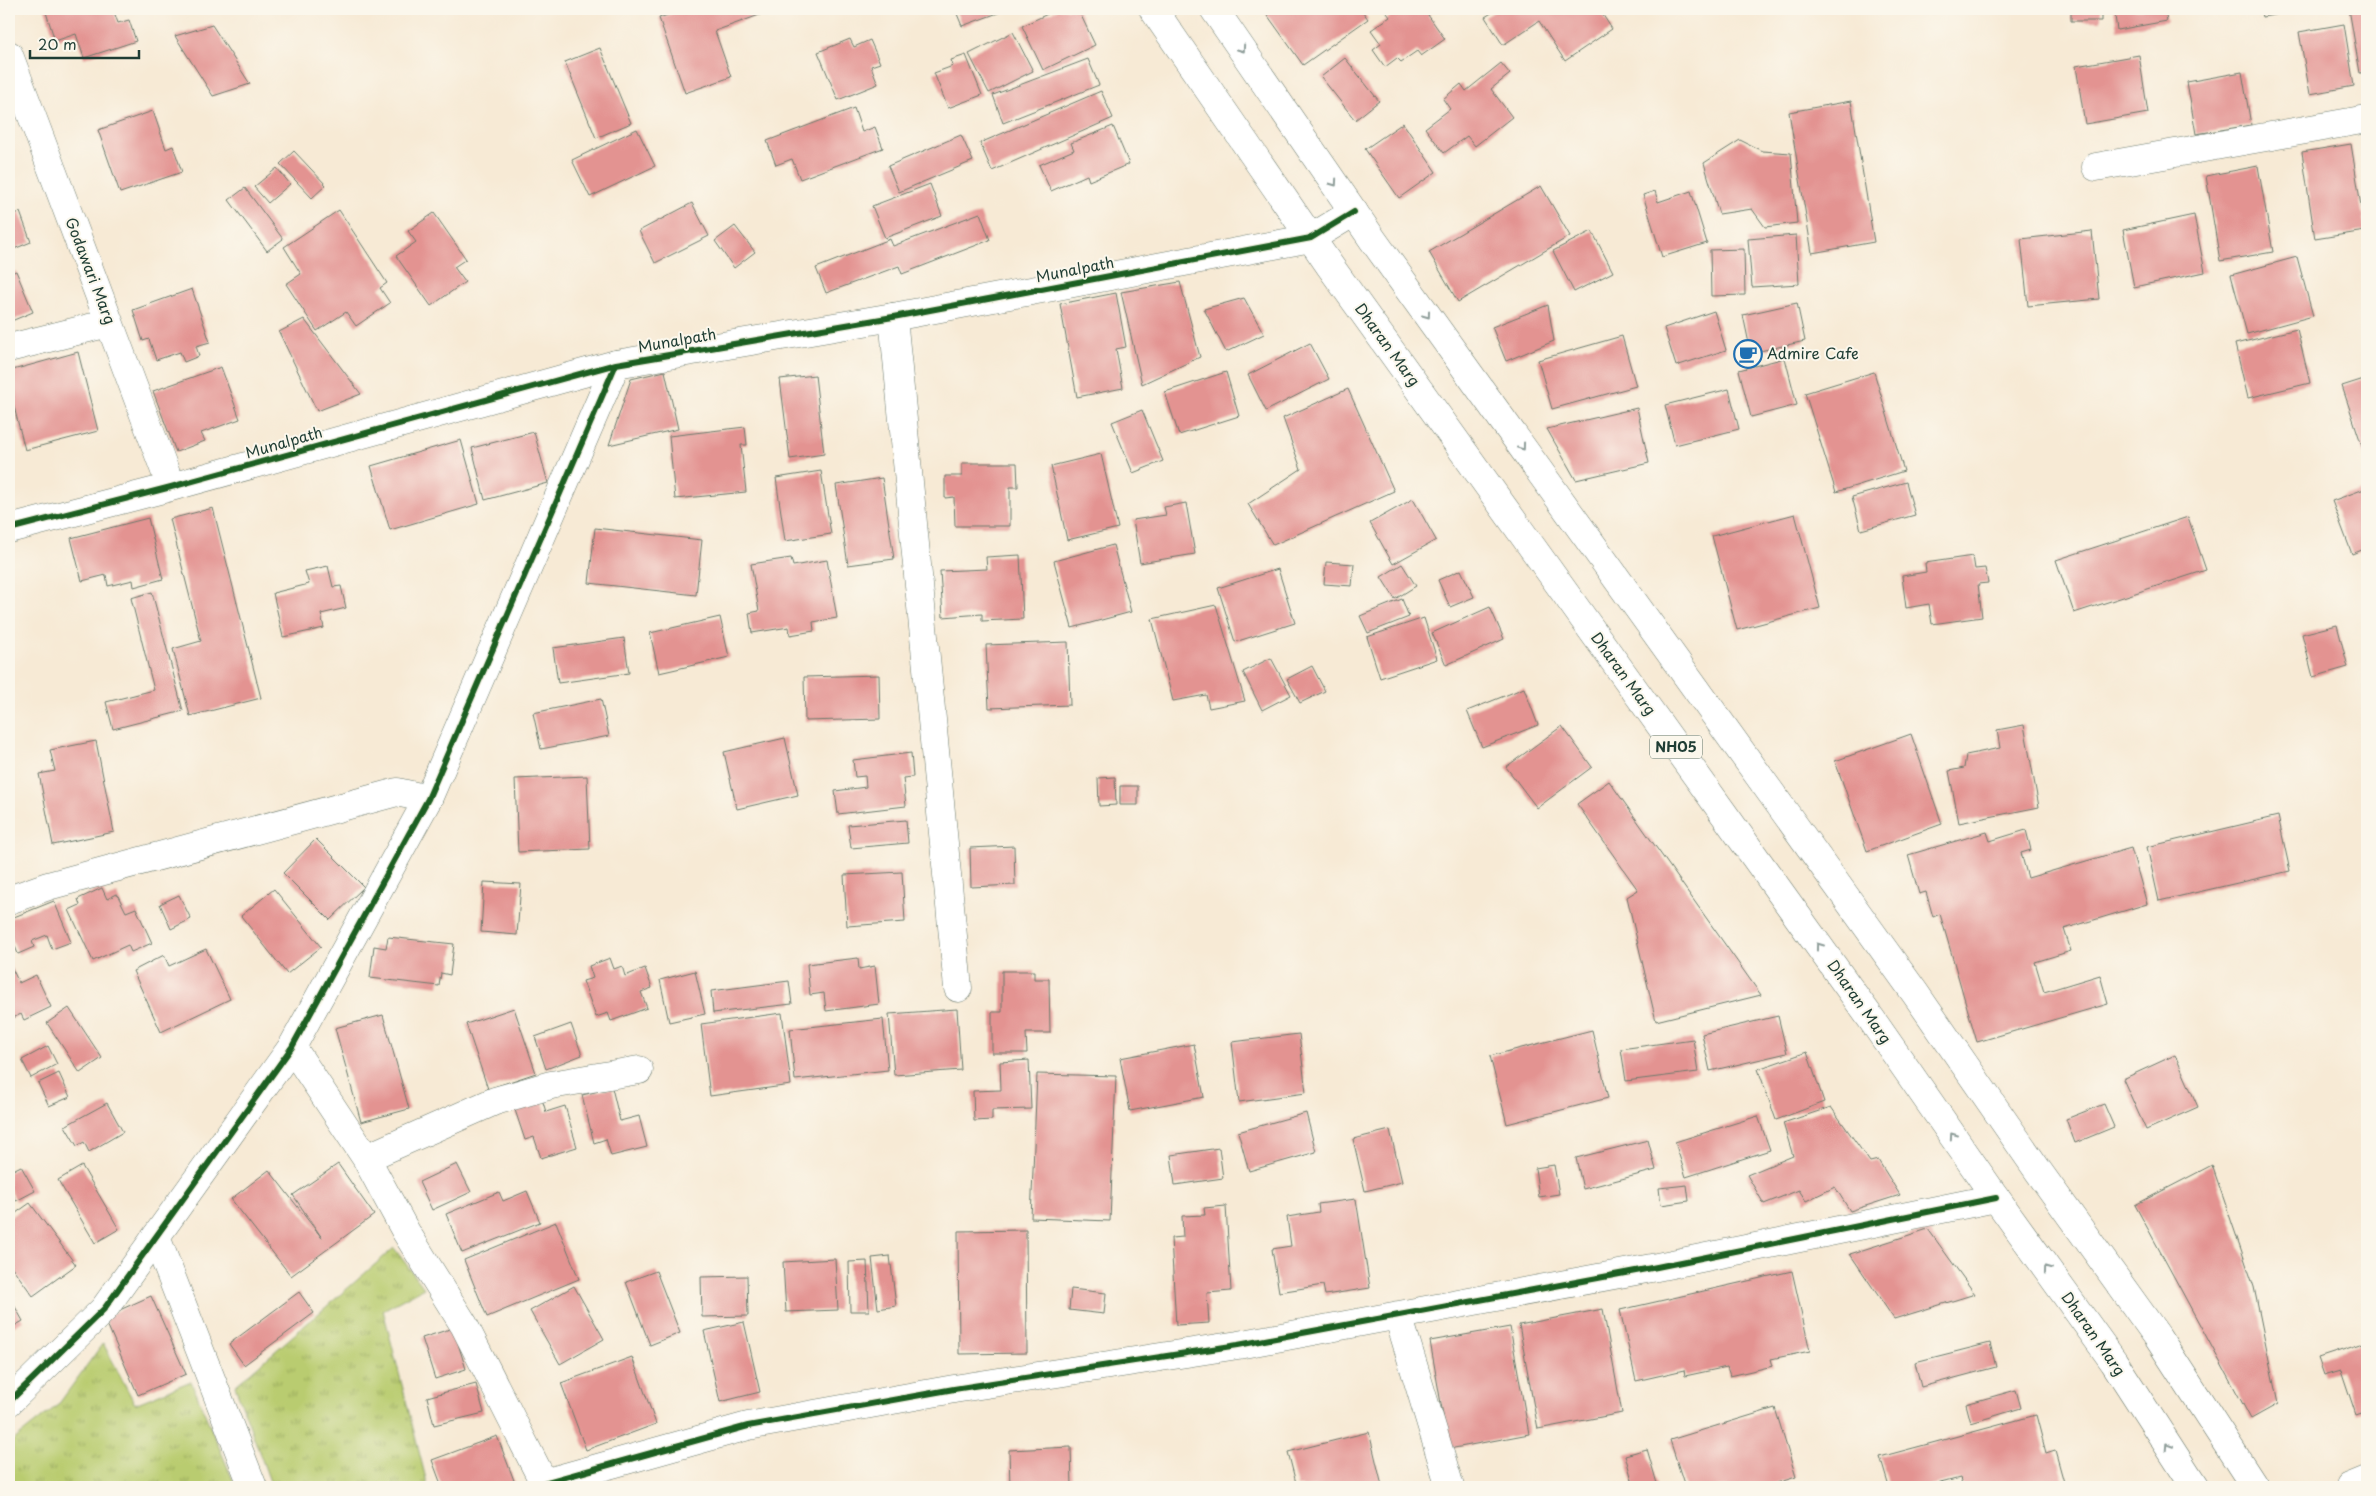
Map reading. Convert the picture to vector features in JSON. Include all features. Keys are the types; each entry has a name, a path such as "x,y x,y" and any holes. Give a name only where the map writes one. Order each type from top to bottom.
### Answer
{"street":[{"name":"Dharan Marg","path":"1152,9 1311,238 1866,1012 2114,1362 2195,1487"},
{"name":"NH05","path":"1214,9 1354,212 1915,993 2039,1172 2158,1336 2255,1487"},
{"name":"Godawari Marg","path":"9,55 171,487"},
{"path":"2096,167 2367,119"},
{"name":"Munalpath","path":"9,529 171,487 616,364 893,317 1311,238 1354,212"},
{"path":"893,317 958,988"},
{"path":"9,348 109,323"},
{"path":"9,1402 104,1309 292,1047 428,799 616,364"},
{"path":"9,900 48,886 397,792 428,799"},
{"path":"292,1047 366,1158 406,1232 464,1324 545,1485 748,1426 954,1389 1238,1345 1647,1269 1996,1198"},
{"path":"366,1158 495,1101 551,1084 639,1070"},
{"path":"156,1237 253,1487"},
{"path":"1398,1315 1450,1487"},
{"path":"2350,1487 2367,1480"}],"green space":[{"path":"394,1248 424,1288 383,1310 428,1487 272,1487 235,1386"},
{"path":"103,1343 135,1404 191,1381 236,1487 9,1487 9,1444 58,1405"}],"building":[{"path":"45,9 113,9 118,23 129,20 136,41 84,58 76,34 55,41"},
{"path":"685,9 776,9 715,31 731,77 685,93 659,18"},
{"path":"955,9 1009,9 962,26"},
{"path":"1058,9 1078,9 1095,45 1043,70 1022,26"},
{"path":"1263,9 1361,9 1368,19 1303,65"},
{"path":"1384,9 1431,9 1433,11 1428,15 1445,39 1421,56 1417,51 1401,62 1397,58 1385,67 1373,50 1381,44 1371,30 1390,17"},
{"path":"1498,9 1599,9 1612,29 1565,61 1539,21 1503,45 1485,17"},
{"path":"2071,9 2101,9 2101,21 2071,21"},
{"path":"2114,9 2165,9 2167,21 2117,30"},
{"path":"2260,9 2304,9 2305,10 2262,17"},
{"path":"2349,9 2367,9 2367,72 2360,73"},
{"path":"2344,24 2354,86 2310,94 2299,32"},
{"path":"212,25 250,84 213,96 175,36"},
{"path":"1013,32 1033,71 989,93 969,54"},
{"path":"850,39 854,47 870,40 880,63 871,66 878,84 838,100 818,52"},
{"path":"600,48 631,123 596,138 565,62"},
{"path":"966,55 982,95 948,108 934,73 953,66 951,60"},
{"path":"2139,55 2148,113 2085,124 2076,66"},
{"path":"1345,58 1379,101 1355,120 1321,77"},
{"path":"1088,59 1099,85 1003,123 993,95"},
{"path":"1501,63 1510,74 1491,89 1512,117 1475,146 1467,136 1444,153 1425,128 1450,109 1443,99 1461,84 1466,91"},
{"path":"2242,72 2251,125 2196,134 2187,82"},
{"path":"1101,91 1113,118 992,171 980,143"},
{"path":"1851,101 1874,242 1812,253 1789,112"},
{"path":"854,108 862,132 875,127 883,148 800,179 792,159 776,165 767,141"},
{"path":"153,111 166,149 173,146 182,172 120,193 98,130"},
{"path":"1403,123 1436,172 1399,198 1365,149"},
{"path":"1113,126 1129,164 1089,181 1087,175 1051,191 1039,165 1074,150 1071,143"},
{"path":"637,129 655,166 590,197 572,160"},
{"path":"961,135 973,161 899,192 888,166"},
{"path":"1740,140 1762,151 1791,153 1797,223 1765,227 1752,209 1719,214 1704,163"},
{"path":"2351,144 2365,231 2315,239 2302,152"},
{"path":"294,151 326,185 312,198 280,164"},
{"path":"2258,166 2273,252 2220,261 2206,176"},
{"path":"277,168 290,184 268,203 254,187"},
{"path":"930,184 942,216 885,238 872,206"},
{"path":"1541,186 1570,236 1458,302 1429,252"},
{"path":"245,188 283,239 267,251 229,200"},
{"path":"1655,191 1658,202 1691,191 1707,243 1662,257 1643,195"},
{"path":"692,203 709,236 655,263 639,231"},
{"path":"339,210 387,283 380,288 390,303 356,326 346,312 317,331 286,284 301,274 284,247"},
{"path":"20,212 31,242 9,251 9,216"},
{"path":"434,213 466,259 454,267 465,282 431,306 396,256 416,242 408,231"},
{"path":"980,213 990,240 902,274 899,266 826,293 816,268 890,239 893,246"},
{"path":"2194,215 2205,272 2134,287 2123,230"},
{"path":"735,226 755,252 734,268 715,241"},
{"path":"1592,231 1613,272 1574,292 1553,251"},
{"path":"2092,231 2099,299 2028,306 2021,239"},
{"path":"1796,235 1799,284 1752,287 1748,239"},
{"path":"1744,249 1745,295 1711,296 1710,250"},
{"path":"2297,257 2313,316 2247,334 2231,275"},
{"path":"16,271 33,312 9,322 9,274"},
{"path":"1180,282 1200,357 1142,384 1121,292"},
{"path":"192,289 210,342 196,346 199,356 184,362 180,352 156,360 149,339 143,341 133,310"},
{"path":"1116,293 1126,347 1116,349 1123,388 1077,397 1060,304"},
{"path":"1244,298 1264,334 1226,352 1204,309"},
{"path":"1797,303 1805,341 1751,353 1743,315"},
{"path":"1548,305 1554,341 1506,361 1492,327"},
{"path":"1714,311 1726,350 1676,366 1664,328"},
{"path":"304,319 361,394 317,411 279,332"},
{"path":"2297,329 2310,383 2248,398 2235,344"},
{"path":"1622,336 1636,386 1552,409 1538,360"},
{"path":"1310,343 1329,379 1266,411 1248,375"},
{"path":"78,352 98,431 25,450 9,387 9,371"},
{"path":"1785,358 1797,405 1751,417 1739,370"},
{"path":"221,367 240,419 201,433 205,441 176,452 153,391"},
{"path":"665,371 678,429 609,445 631,379"},
{"path":"1226,372 1239,416 1179,435 1165,392"},
{"path":"1874,372 1904,471 1836,492 1805,393"},
{"path":"815,375 824,454 790,459 780,379"},
{"path":"2367,378 2367,458 2366,458 2342,386"},
{"path":"1348,389 1394,491 1273,545 1248,504 1301,469 1283,418"},
{"path":"1729,389 1739,429 1675,445 1665,405"},
{"path":"1637,408 1649,463 1576,480 1547,429"},
{"path":"1142,410 1163,461 1133,473 1112,422"},
{"path":"745,427 747,445 741,445 746,492 675,499 669,436"},
{"path":"534,432 548,483 485,500 472,448"},
{"path":"461,440 479,504 390,530 371,466"},
{"path":"1101,454 1118,528 1067,540 1051,466"},
{"path":"962,463 1017,463 1018,487 1010,487 1010,526 955,526 954,497 945,498 945,476 962,476"},
{"path":"821,471 831,534 785,541 776,478"},
{"path":"882,478 894,559 848,565 836,485"},
{"path":"1906,482 1915,515 1861,530 1852,497"},
{"path":"2367,488 2367,548 2352,554 2332,501"},
{"path":"1413,499 1436,540 1393,564 1370,523"},
{"path":"1186,503 1195,554 1140,563 1133,520 1166,515 1164,507"},
{"path":"213,508 261,698 190,716 173,649 201,641 170,519"},
{"path":"1795,514 1820,608 1737,630 1712,536"},
{"path":"2188,517 2206,570 2074,613 2056,560"},
{"path":"148,518 163,579 134,587 133,580 108,586 106,575 82,581 71,538"},
{"path":"595,528 702,540 696,595 589,583"},
{"path":"1113,545 1131,612 1072,628 1054,561"},
{"path":"1020,555 1023,619 982,621 982,614 943,617 940,571 987,569 986,557"},
{"path":"1973,556 1975,569 1985,568 1988,583 1978,584 1982,617 1932,624 1929,604 1906,608 1902,576 1926,572 1925,563"},
{"path":"791,558 793,566 827,560 837,618 813,622 814,631 790,635 789,627 752,633 749,613 759,611 751,564"},
{"path":"1326,562 1354,564 1352,586 1324,584"},
{"path":"1402,564 1416,586 1395,599 1381,577"},
{"path":"328,566 333,587 341,586 346,608 321,614 324,628 283,637 273,593 309,584 305,571"},
{"path":"1278,569 1295,623 1235,642 1218,588"},
{"path":"1461,570 1474,597 1450,607 1438,580"},
{"path":"152,592 183,711 113,729 106,702 154,690 131,598"},
{"path":"1402,599 1409,617 1368,633 1360,616"},
{"path":"1216,605 1245,701 1209,708 1206,695 1173,701 1152,619"},
{"path":"1490,607 1504,639 1446,665 1432,633"},
{"path":"720,617 729,657 659,673 650,633"},
{"path":"1424,618 1437,659 1380,678 1367,637"},
{"path":"2337,625 2348,667 2313,677 2302,634"},
{"path":"624,638 629,673 558,683 553,648"},
{"path":"1068,642 1070,705 989,708 986,645"},
{"path":"1271,658 1291,695 1262,710 1243,672"},
{"path":"1312,666 1325,691 1300,703 1287,679"},
{"path":"879,675 880,719 805,721 804,677"},
{"path":"1524,688 1538,725 1482,747 1467,711"},
{"path":"601,699 609,736 541,749 533,713"},
{"path":"2024,725 2039,807 1959,823 1949,771 1964,768 1966,755 2000,748 1997,730"},
{"path":"1562,726 1592,767 1537,808 1506,767"},
{"path":"1911,734 1942,824 1867,851 1835,761"},
{"path":"785,738 798,795 737,809 724,752"},
{"path":"96,741 114,832 53,845 39,774 55,771 50,750"},
{"path":"911,753 913,777 903,778 906,806 838,814 835,791 866,787 865,776 855,777 853,760"},
{"path":"587,776 590,849 518,852 515,779"},
{"path":"1115,777 1116,805 1099,806 1098,778"},
{"path":"1609,781 1761,995 1656,1021 1627,897 1638,890 1577,804"},
{"path":"1120,786 1138,786 1138,805 1120,805"},
{"path":"2278,816 2290,871 2159,901 2147,847"},
{"path":"906,820 908,843 851,848 848,825"},
{"path":"2026,830 2031,850 2021,853 2028,878 2131,848 2147,904 2064,929 2071,951 2035,962 2044,992 2100,975 2108,1004 1977,1042 1940,914 1933,917 1926,892 1919,894 1908,855 1987,832 1990,841"},
{"path":"316,839 364,887 330,920 283,873"},
{"path":"1014,846 1015,885 971,887 970,848"},
{"path":"902,872 905,922 847,926 844,875"},
{"path":"484,882 521,884 517,935 481,932"},
{"path":"102,888 107,899 117,894 126,912 136,908 152,943 131,952 128,945 93,961 69,910 80,905 78,899"},
{"path":"274,889 321,947 287,974 241,916"},
{"path":"179,895 191,919 171,929 160,904"},
{"path":"54,901 71,942 52,949 47,935 32,941 34,947 18,954 9,931 9,919"},
{"path":"388,937 454,944 450,975 441,973 439,986 370,978 374,946 386,948"},
{"path":"206,949 230,999 161,1032 133,971 164,955 169,966"},
{"path":"610,958 614,969 622,966 625,976 645,968 652,988 641,992 647,1008 611,1021 608,1013 596,1017 583,981 593,978 589,966"},
{"path":"858,958 859,969 875,966 879,1004 826,1011 824,993 810,995 807,964"},
{"path":"9,962 19,983 36,975 51,1007 24,1020 21,1014 9,1020"},
{"path":"695,971 705,1014 669,1022 660,980"},
{"path":"1002,971 1034,971 1034,979 1049,979 1050,1033 1026,1033 1027,1053 992,1053 992,1012 1002,1012"},
{"path":"789,981 792,1004 713,1013 711,991"},
{"path":"69,1008 102,1058 80,1073 47,1023"},
{"path":"514,1008 536,1073 488,1089 466,1024"},
{"path":"957,1009 961,1070 894,1075 889,1014"},
{"path":"782,1013 791,1085 710,1096 701,1024"},
{"path":"383,1015 409,1109 361,1122 335,1028"},
{"path":"1778,1016 1787,1053 1710,1071 1702,1034"},
{"path":"883,1019 888,1070 795,1080 790,1029"},
{"path":"571,1024 582,1055 546,1069 535,1037"},
{"path":"1592,1030 1608,1098 1507,1124 1490,1056"},
{"path":"1299,1034 1306,1093 1239,1102 1232,1042"},
{"path":"1693,1039 1698,1072 1626,1081 1621,1049"},
{"path":"1194,1044 1204,1097 1130,1111 1120,1058"},
{"path":"48,1046 57,1064 31,1078 22,1060"},
{"path":"1807,1052 1824,1102 1776,1120 1758,1069"},
{"path":"2175,1055 2198,1107 2146,1130 2123,1079"},
{"path":"1029,1060 1031,1109 992,1110 992,1120 974,1121 973,1091 1001,1090 1000,1062"},
{"path":"59,1073 70,1097 49,1106 38,1083"},
{"path":"1037,1074 1116,1076 1110,1221 1031,1218"},
{"path":"612,1088 620,1121 639,1116 647,1147 611,1156 606,1139 594,1143 582,1095"},
{"path":"542,1099 546,1112 565,1106 577,1147 541,1158 534,1137 525,1140 514,1107"},
{"path":"107,1103 123,1132 89,1152 84,1142 77,1146 65,1126"},
{"path":"2104,1104 2114,1127 2075,1143 2066,1119"},
{"path":"1831,1107 1870,1162 1878,1160 1900,1195 1850,1211 1835,1187 1806,1201 1799,1190 1764,1204 1747,1175 1793,1156 1783,1123"},
{"path":"1306,1113 1316,1152 1249,1171 1238,1132"},
{"path":"1758,1116 1770,1150 1686,1177 1675,1142"},
{"path":"1390,1130 1402,1182 1365,1191 1353,1139"},
{"path":"1648,1140 1656,1170 1583,1189 1576,1158"},
{"path":"1219,1148 1223,1178 1175,1185 1171,1155"},
{"path":"338,1164 374,1215 291,1276 231,1199 269,1170 322,1238 293,1195"},
{"path":"457,1164 471,1192 432,1210 419,1182"},
{"path":"1554,1165 1559,1194 1539,1197 1535,1168"},
{"path":"2212,1165 2254,1287 2278,1404 2251,1419 2135,1205"},
{"path":"21,1166 35,1191 16,1201 9,1187 9,1172"},
{"path":"82,1166 119,1229 95,1243 58,1180"},
{"path":"1687,1185 1689,1201 1661,1205 1659,1188"},
{"path":"527,1191 540,1222 462,1253 446,1214 499,1192 503,1201"},
{"path":"1356,1199 1370,1288 1325,1295 1323,1285 1279,1292 1272,1249 1291,1246 1287,1217 1319,1212 1318,1204"},
{"path":"30,1203 76,1265 33,1296 9,1263 9,1218"},
{"path":"1226,1206 1231,1291 1207,1293 1209,1323 1176,1325 1171,1238 1183,1237 1182,1216 1205,1215 1204,1208"},
{"path":"556,1222 579,1279 487,1317 464,1260"},
{"path":"1928,1229 1975,1294 1894,1319 1850,1254"},
{"path":"1026,1230 1027,1353 959,1354 958,1231"},
{"path":"890,1256 896,1306 878,1309 872,1258"},
{"path":"835,1259 838,1310 786,1312 783,1262"},
{"path":"867,1261 869,1311 850,1311 849,1262"},
{"path":"656,1271 680,1333 650,1345 626,1282"},
{"path":"1792,1271 1810,1351 1771,1359 1773,1366 1730,1376 1727,1367 1685,1376 1684,1370 1636,1381 1620,1310"},
{"path":"747,1276 748,1316 702,1317 701,1277"},
{"path":"574,1286 604,1339 560,1364 530,1311"},
{"path":"1071,1289 1106,1293 1104,1314 1069,1310"},
{"path":"299,1292 314,1313 244,1365 229,1344"},
{"path":"9,1296 23,1321 9,1329"},
{"path":"151,1296 186,1374 138,1395 104,1317"},
{"path":"1603,1309 1622,1413 1538,1429 1519,1325"},
{"path":"744,1322 760,1392 720,1402 704,1331"},
{"path":"1510,1327 1529,1434 1449,1449 1430,1341"},
{"path":"453,1328 466,1369 435,1379 422,1338"},
{"path":"2367,1342 2367,1411 2356,1415 2341,1370 2324,1375 2318,1358"},
{"path":"1990,1343 1996,1367 1921,1387 1915,1362"},
{"path":"632,1357 656,1424 586,1450 561,1383"},
{"path":"476,1384 484,1413 434,1425 427,1397"},
{"path":"2016,1390 2021,1408 1971,1423 1966,1404"},
{"path":"1775,1408 1796,1477 1764,1487 1685,1487 1670,1440"},
{"path":"2036,1415 2046,1453 2055,1450 2065,1486 1963,1487 1960,1478 1925,1487 1889,1487 1880,1457"},
{"path":"1369,1432 1382,1486 1297,1487 1288,1452"},
{"path":"497,1436 515,1483 505,1487 442,1487 432,1460"},
{"path":"1071,1447 1072,1487 1010,1487 1009,1450"},
{"path":"1647,1449 1658,1487 1634,1487 1625,1455"},
{"path":"603,1478 608,1487 585,1487"}],"cycle path":[{"path":"9,529 171,487 616,364 893,317 1311,238 1354,212"},
{"path":"9,1402 104,1309 292,1047 428,799 616,364"},
{"path":"544,1483 748,1426 954,1389 1238,1345 1657,1267 1996,1198"}],"place":[{"name":"Admire Cafe","path":"1748,354"}]}
